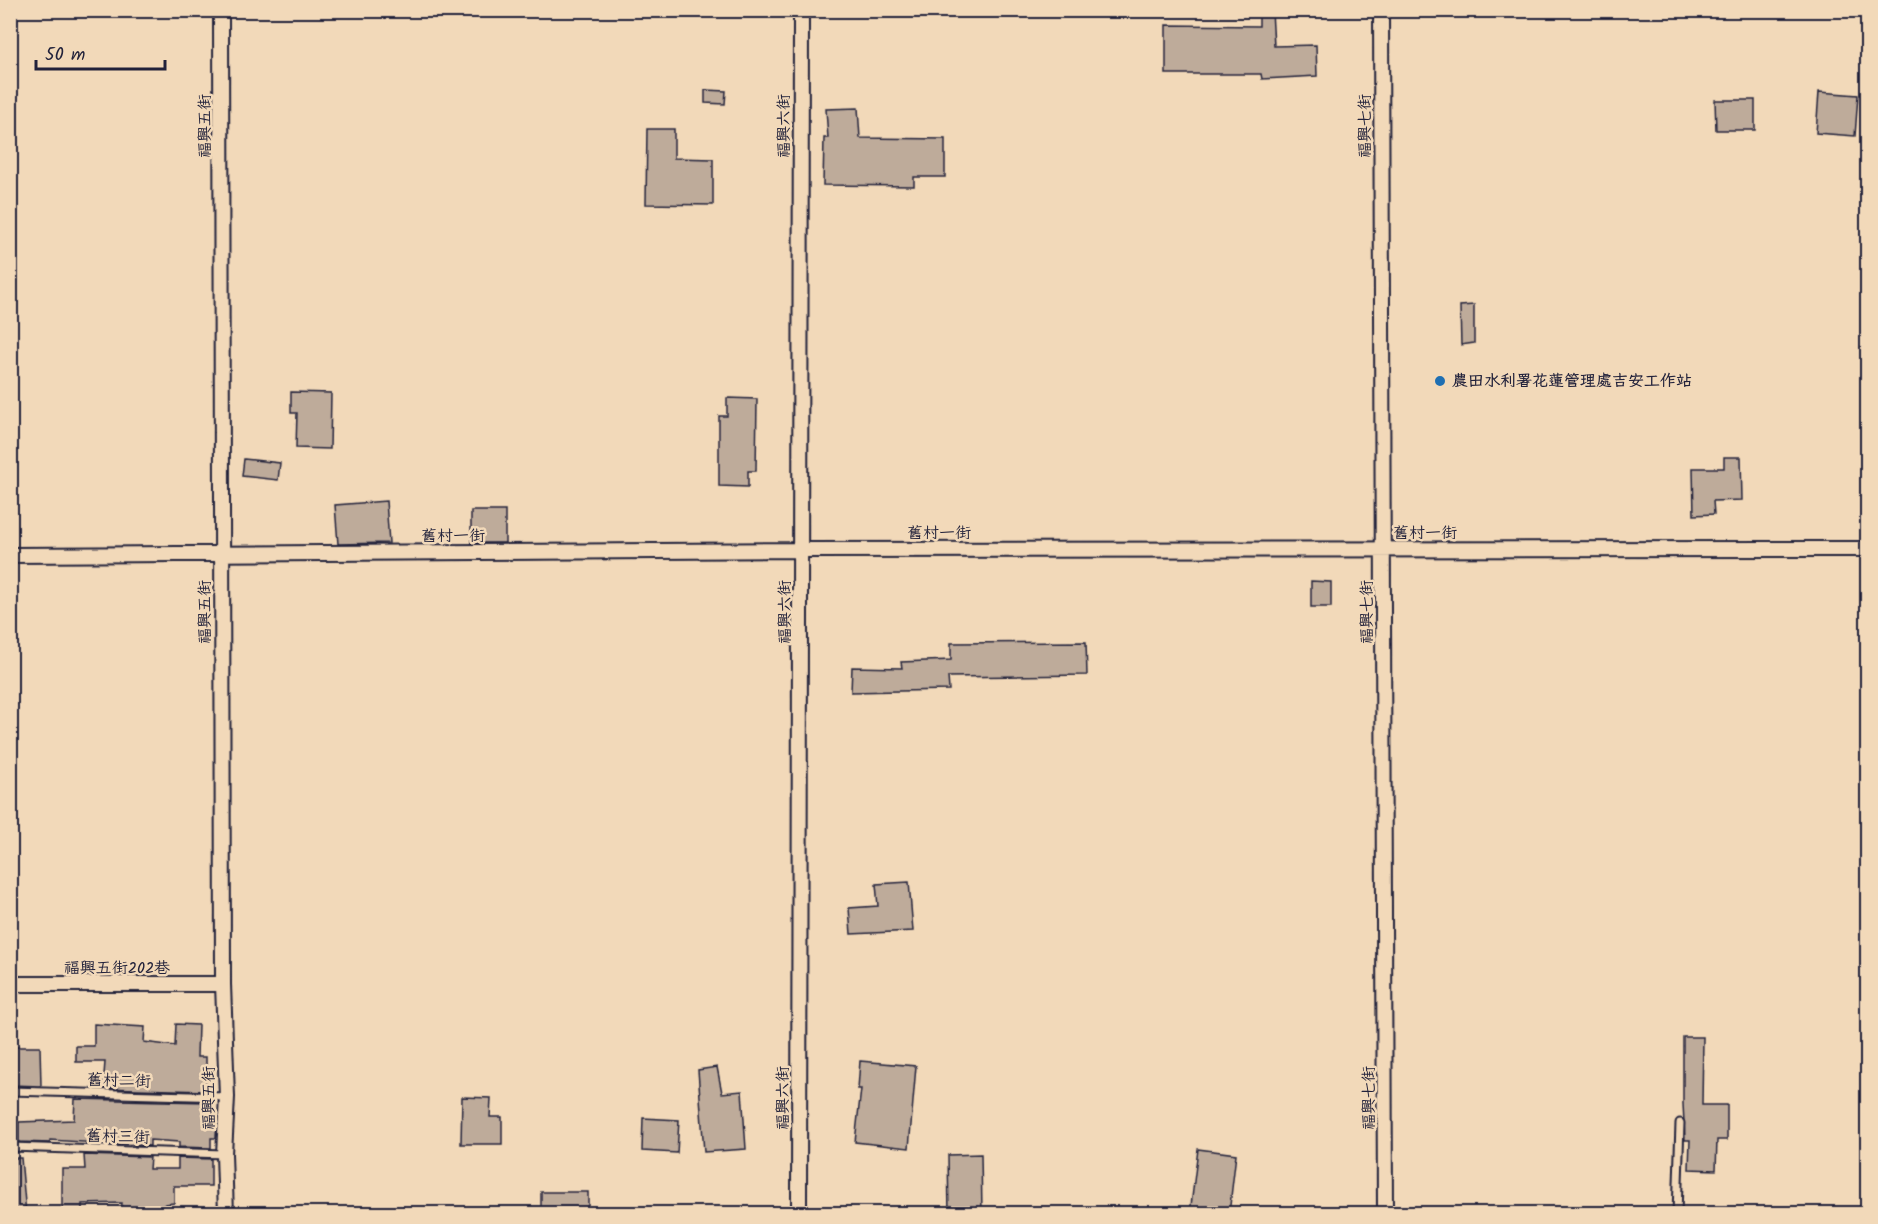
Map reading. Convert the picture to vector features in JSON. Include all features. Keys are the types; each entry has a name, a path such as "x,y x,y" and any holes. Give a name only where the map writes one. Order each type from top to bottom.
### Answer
{"street":[{"name":"福興五街","path":"221,10 223,984 227,1097 224,1154 226,1214"},
{"name":"福興六街","path":"799,1214 801,10"},
{"name":"福興七街","path":"1381,10 1385,1214"},
{"name":"舊村一街","path":"10,555 801,550 1868,549"},
{"name":"福興五街202巷","path":"10,984 223,984"}],"lane":[{"name":"舊村二街","path":"10,1092 227,1097"},
{"path":"1677,1214 1680,1123"},
{"name":"舊村三街","path":"10,1147 224,1154"}],"building":[{"path":"1272,11 1274,46 1316,45 1317,76 1262,79 1261,74 1166,74 1166,25 1259,26 1259,12"},
{"path":"705,90 726,91 725,104 705,103"},
{"path":"1819,92 1858,95 1855,136 1816,133"},
{"path":"1715,100 1755,100 1755,130 1716,130"},
{"path":"858,108 860,138 945,139 945,177 914,177 914,186 823,185 824,138 828,138 826,109"},
{"path":"647,129 674,129 674,158 713,159 713,205 646,204"},
{"path":"1474,305 1474,343 1461,345 1460,306"},
{"path":"291,392 331,393 330,449 296,448 297,413 291,413"},
{"path":"727,398 757,399 756,471 748,471 748,487 719,486 719,416 727,416"},
{"path":"1724,457 1741,457 1742,500 1713,501 1714,514 1694,515 1693,468 1724,468"},
{"path":"244,459 280,463 278,480 242,476"},
{"path":"386,501 389,543 338,544 335,505"},
{"path":"471,511 505,511 505,543 471,543"},
{"path":"1311,581 1331,582 1331,607 1311,607"},
{"path":"1086,642 1087,675 948,677 949,690 851,692 852,667 902,668 901,662 951,660 951,643"},
{"path":"909,882 913,931 851,934 849,908 878,906 876,884"},
{"path":"94,1024 145,1027 144,1042 175,1046 176,1024 198,1025 197,1057 206,1057 206,1091 103,1088 105,1062 76,1062 76,1046 94,1046"},
{"path":"1683,1037 1703,1037 1702,1105 1727,1105 1727,1140 1717,1140 1716,1170 1689,1169 1690,1140 1685,1140 1683,1104"},
{"path":"10,1047 40,1047 41,1086 10,1085"},
{"path":"860,1061 916,1066 909,1148 855,1142 861,1089 858,1089"},
{"path":"717,1067 722,1093 742,1091 746,1149 704,1152 698,1070"},
{"path":"462,1097 491,1098 490,1117 502,1117 502,1144 461,1144"},
{"path":"75,1099 206,1102 205,1117 217,1118 216,1138 211,1138 211,1148 179,1147 179,1142 150,1140 150,1146 50,1140 50,1143 19,1142 19,1122 74,1120"},
{"path":"643,1118 679,1120 677,1153 642,1151"},
{"path":"1198,1149 1236,1154 1229,1214 1190,1214"},
{"path":"981,1154 982,1214 949,1214 948,1155"},
{"path":"84,1155 150,1157 149,1169 178,1169 178,1158 211,1159 211,1186 174,1186 174,1203 165,1204 165,1214 121,1214 122,1203 82,1204 82,1210 62,1210 62,1169 85,1169"},
{"path":"10,1158 21,1158 26,1214 10,1214"},
{"path":"541,1192 588,1192 588,1214 541,1214"}],"place":[{"name":"農田水利署花蓮管理處吉安工作站","path":"1440,381"}]}
